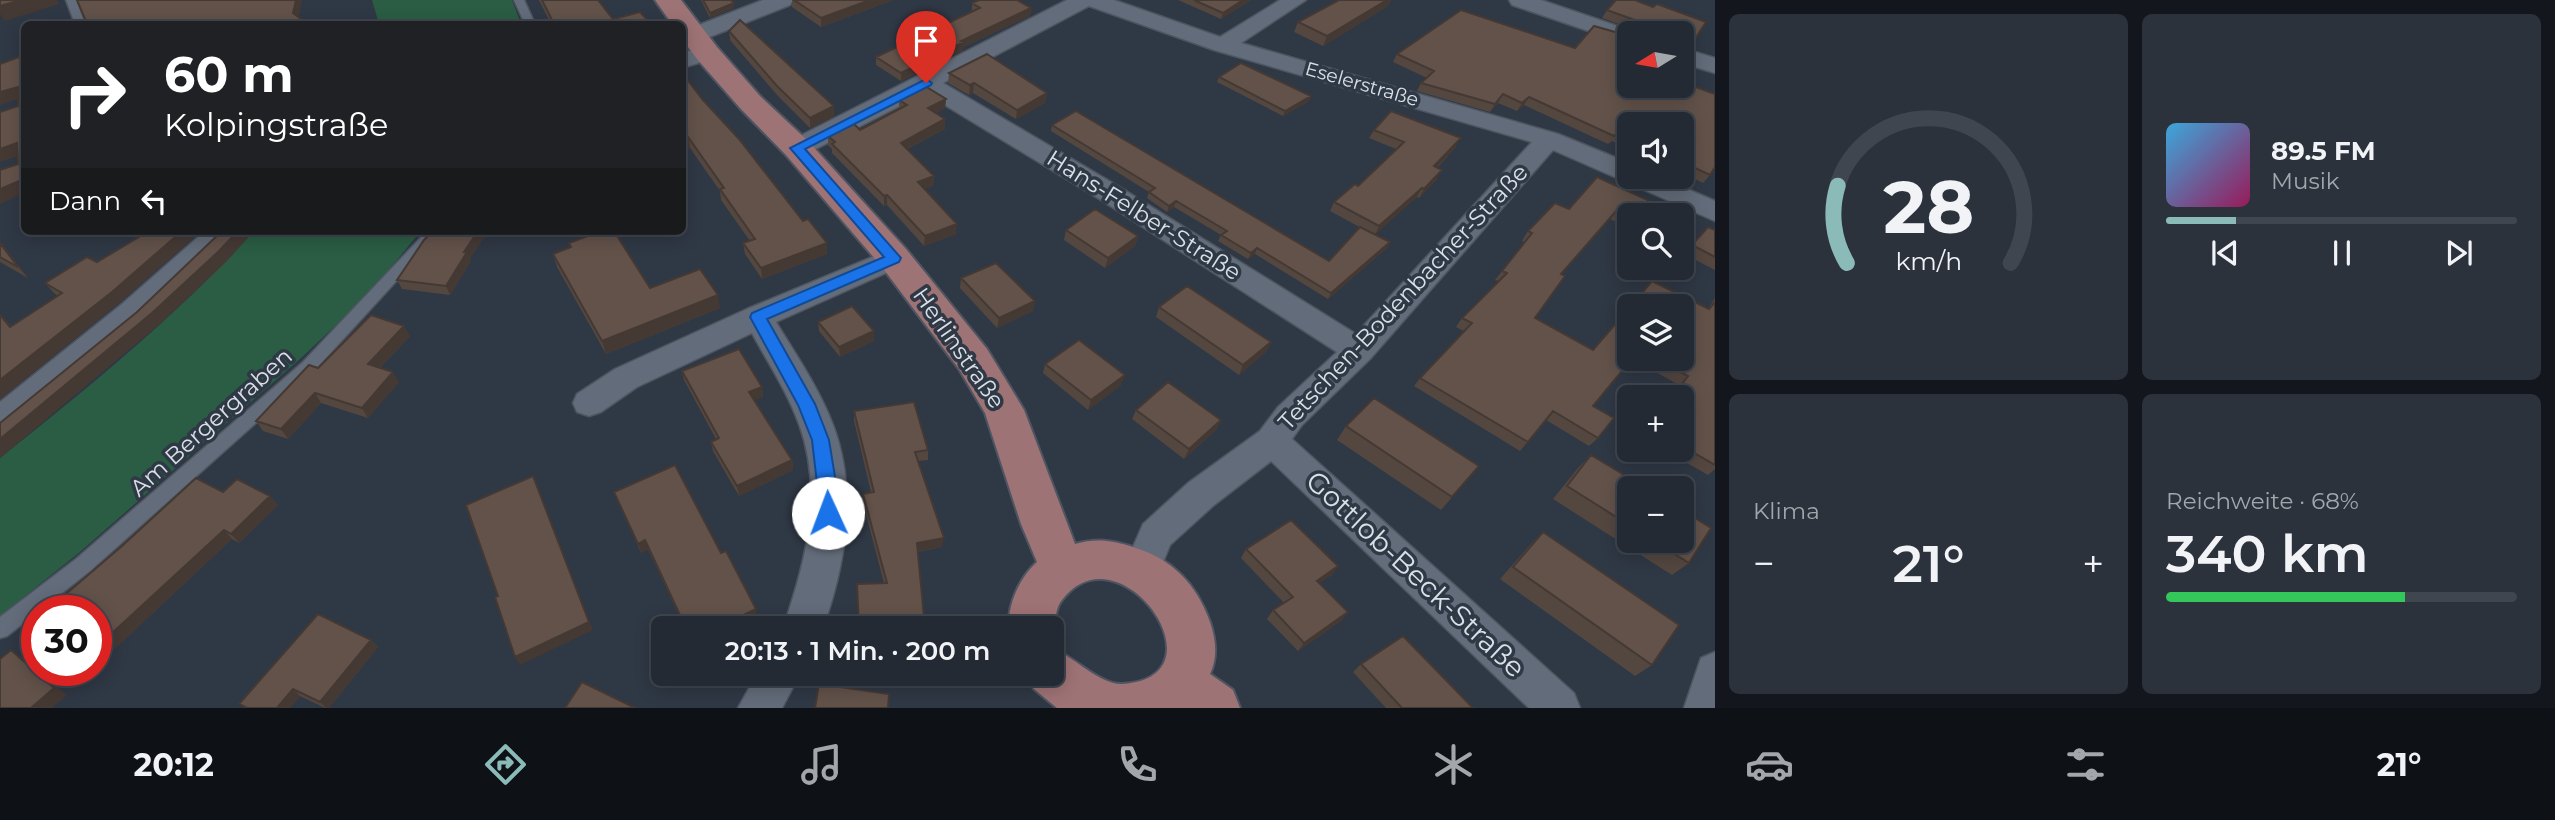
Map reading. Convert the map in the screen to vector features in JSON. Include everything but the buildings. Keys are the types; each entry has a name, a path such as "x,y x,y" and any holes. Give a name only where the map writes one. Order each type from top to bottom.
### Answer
{"main road":[{"name":"Herlinstraße","path":"668,0 679,21"},
{"name":"Herlinstraße","path":"694,50 797,148 894,258 973,359 1004,410 1043,524 1063,568"},
{"path":"1034,616 1036,601 1046,582 1063,568 1081,561 1101,559 1122,562 1142,570 1161,583 1178,601 1188,622 1193,644 1191,665 1198,696 1164,699 1143,707 1125,708"},
{"path":"1064,684 1094,702 1117,708"}],"street":[{"path":"694,50 782,0"},
{"path":"797,148 1083,0"},
{"name":"Eselerstraße","path":"1093,0 1222,45 1411,97 1549,139 1617,168"},
{"path":"1222,45 1295,0"},
{"path":"1520,0 1617,33"},
{"path":"1694,59 1715,66"},
{"name":"Hans-Felber-Straße","path":"926,83 1111,194 1359,351"},
{"name":"Tetschen-Bodenbacher-Straße","path":"1142,570 1156,535 1178,513 1272,441 1290,416 1359,351 1549,139"},
{"path":"1664,189 1715,212"},
{"path":"0,421 133,312 218,235"},
{"path":"589,403 626,378 894,258"},
{"path":"758,317 806,404 821,440 826,477 827,537 817,593 808,616"},
{"name":"Gottlob-Beck-Straße","path":"1272,441 1559,708"},
{"path":"1705,708 1715,672"},
{"path":"759,708 773,686"}],"lane":[{"path":"71,0 79,21"},
{"path":"519,0 529,21"},
{"name":"Am Bergergraben","path":"0,629 83,565 307,367 431,235"}],"green space":[{"path":"372,0 512,0 520,21 378,21"},
{"path":"250,235 418,235 368,295 301,358 80,552 26,595 21,595 21,599 0,616 0,458 99,378 195,292"}],"route":[{"path":"828,513 828,489 821,440 806,404 758,317 894,258 797,148 926,83"}]}
